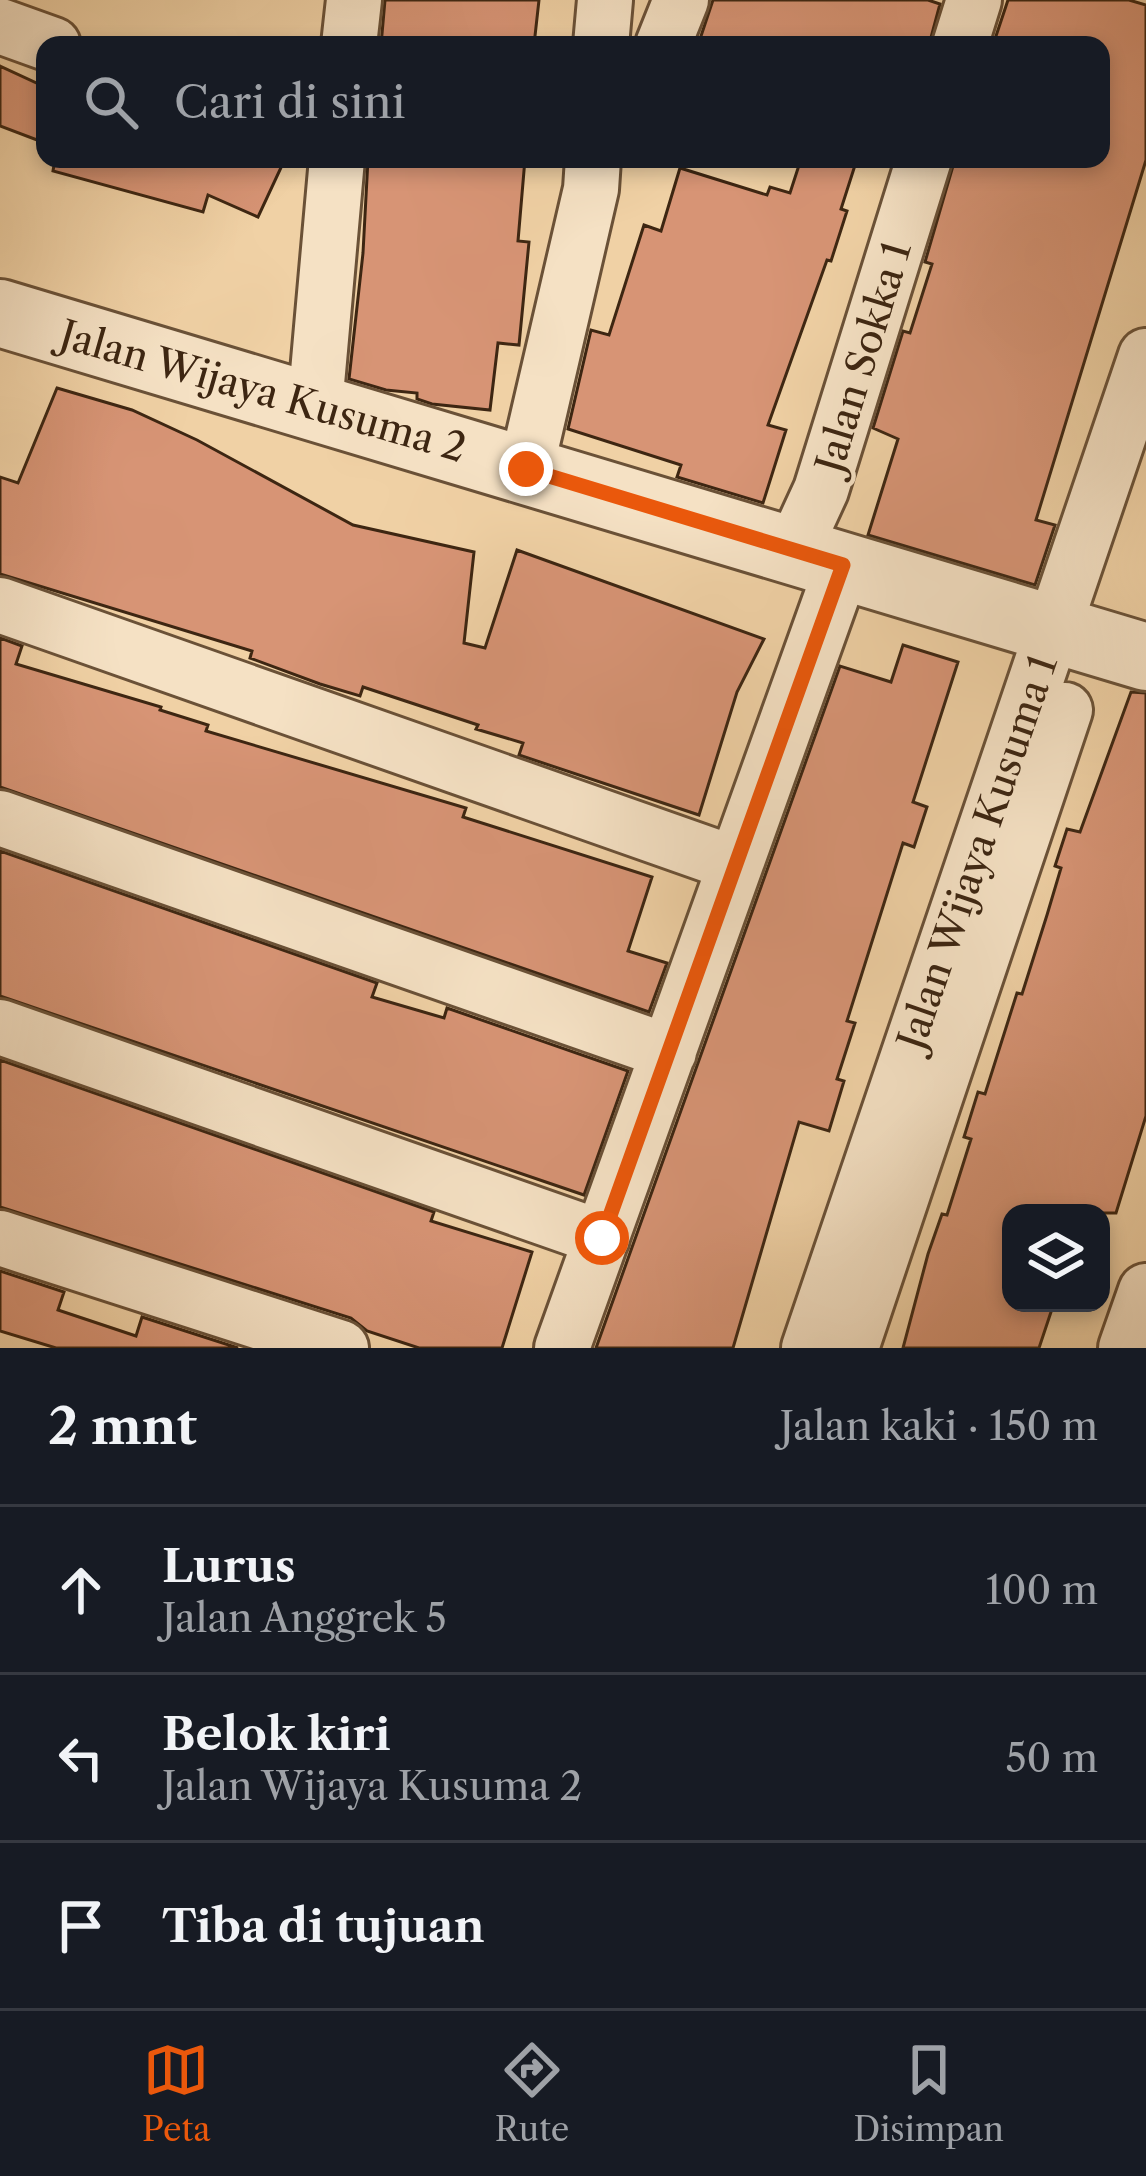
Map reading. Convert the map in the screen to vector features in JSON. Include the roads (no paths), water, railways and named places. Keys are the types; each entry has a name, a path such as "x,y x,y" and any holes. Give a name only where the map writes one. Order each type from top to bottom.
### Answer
{"street":[{"path":"350,36 354,0"},
{"path":"602,36 604,0"},
{"path":"667,36 681,0"},
{"path":"963,36 974,0"},
{"path":"0,26 36,39"},
{"path":"315,406 336,168"},
{"name":"Jalan Sokka 1","path":"562,1348 735,864 818,558 821,490 921,168"},
{"path":"526,469 597,169"},
{"name":"Jalan Wijaya Kusuma 2","path":"0,314 1096,642"},
{"name":"Jalan Wijaya Kusuma 1","path":"808,1348 1096,642 1146,356"},
{"name":"Jalan Wijaya Kusuma 1","path":"851,1348 1096,642 1146,469"},
{"path":"0,604 735,864"},
{"path":"0,818 668,1052"},
{"path":"0,1027 602,1238"},
{"path":"0,1238 341,1348"},
{"path":"1126,1348 1146,1291"}]}
